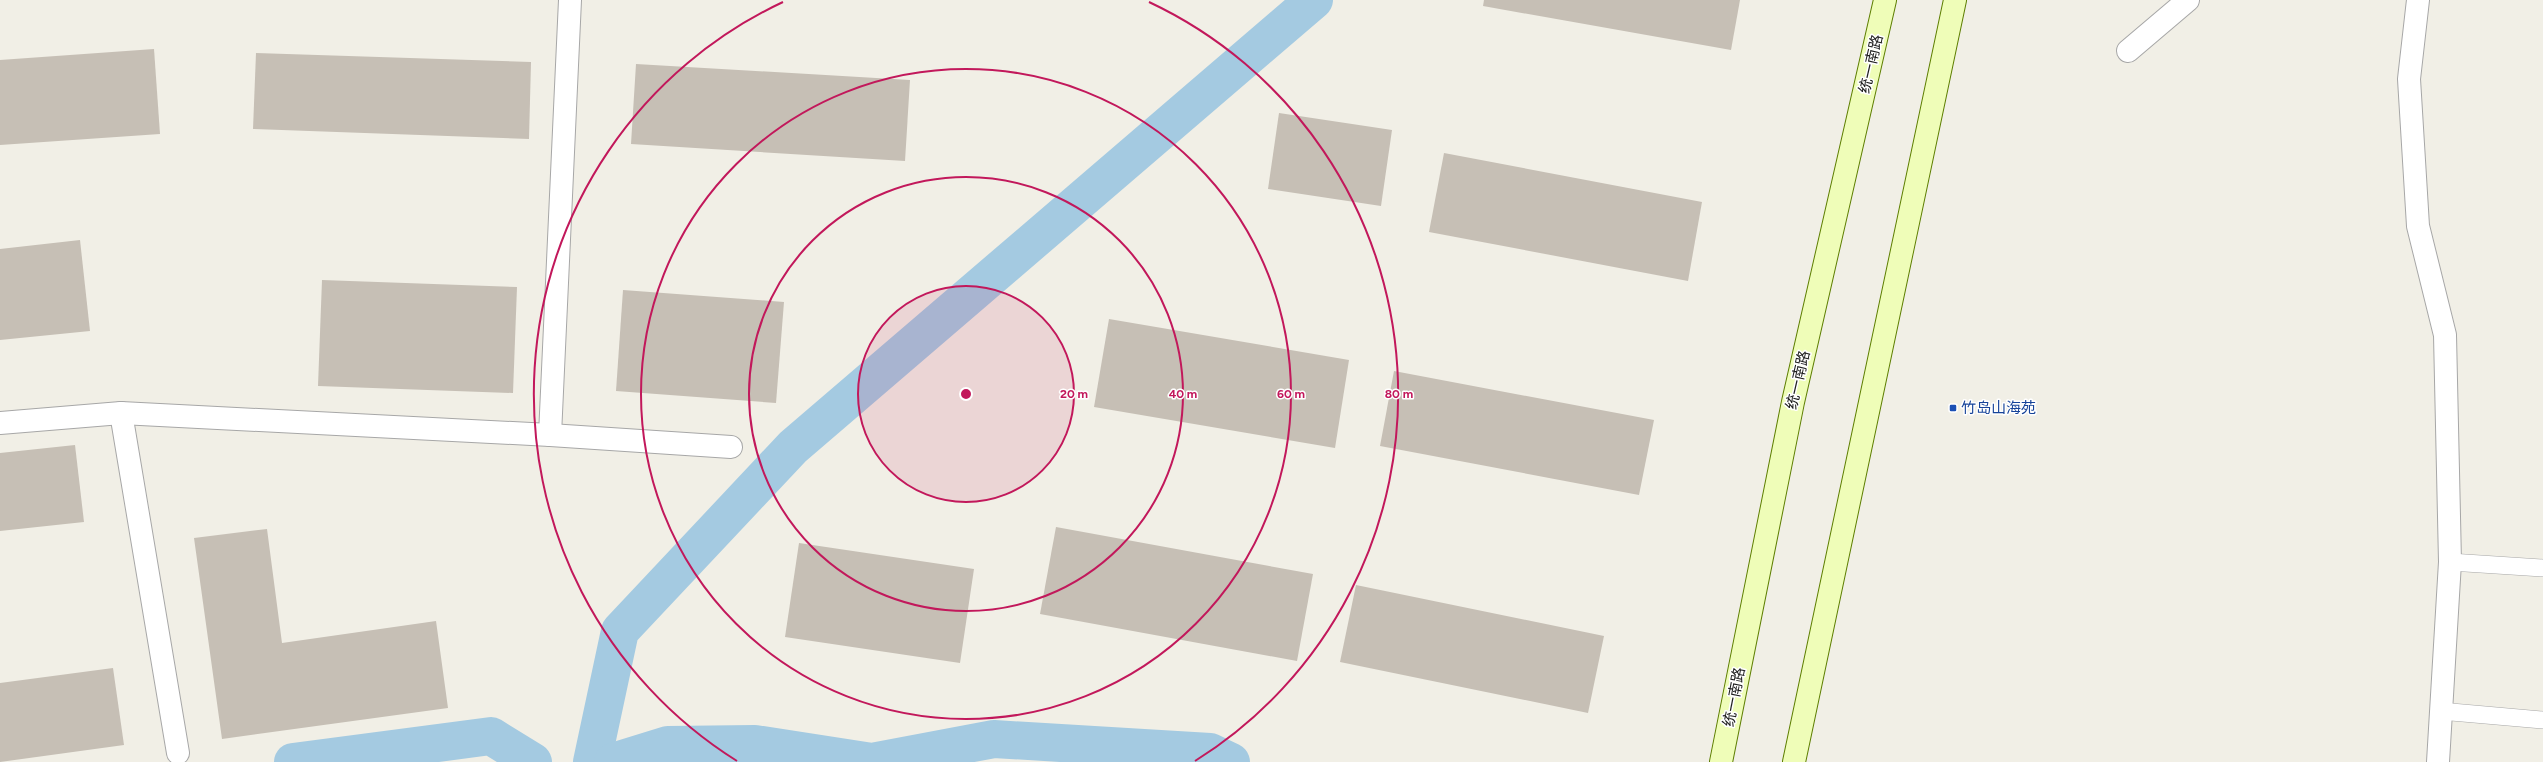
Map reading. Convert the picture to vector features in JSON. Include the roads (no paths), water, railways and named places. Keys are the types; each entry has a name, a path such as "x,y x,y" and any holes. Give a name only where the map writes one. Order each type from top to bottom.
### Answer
{"main road":[{"name":"统一南路","path":"1721,762 1793,402 1885,0"},
{"path":"1794,762 1955,0"}],"street":[{"path":"550,435 570,0"},
{"path":"2128,51 2188,0"},
{"path":"2418,0 2410,86 2418,226 2445,335 2450,562 2438,762"},
{"path":"121,413 178,753"},
{"path":"0,424 121,413 550,435 731,447"}],"lane":[{"path":"2450,562 2543,568"},
{"path":"2440,711 2543,720"}],"waterway":[{"path":"592,762 620,631 793,447 1314,0"},
{"path":"293,762 491,736 533,762"},
{"path":"613,762 668,745 755,744 872,762 994,739 1210,752 1231,762"}],"place":[{"name":"竹岛山海苑","path":"1953,408"}]}
